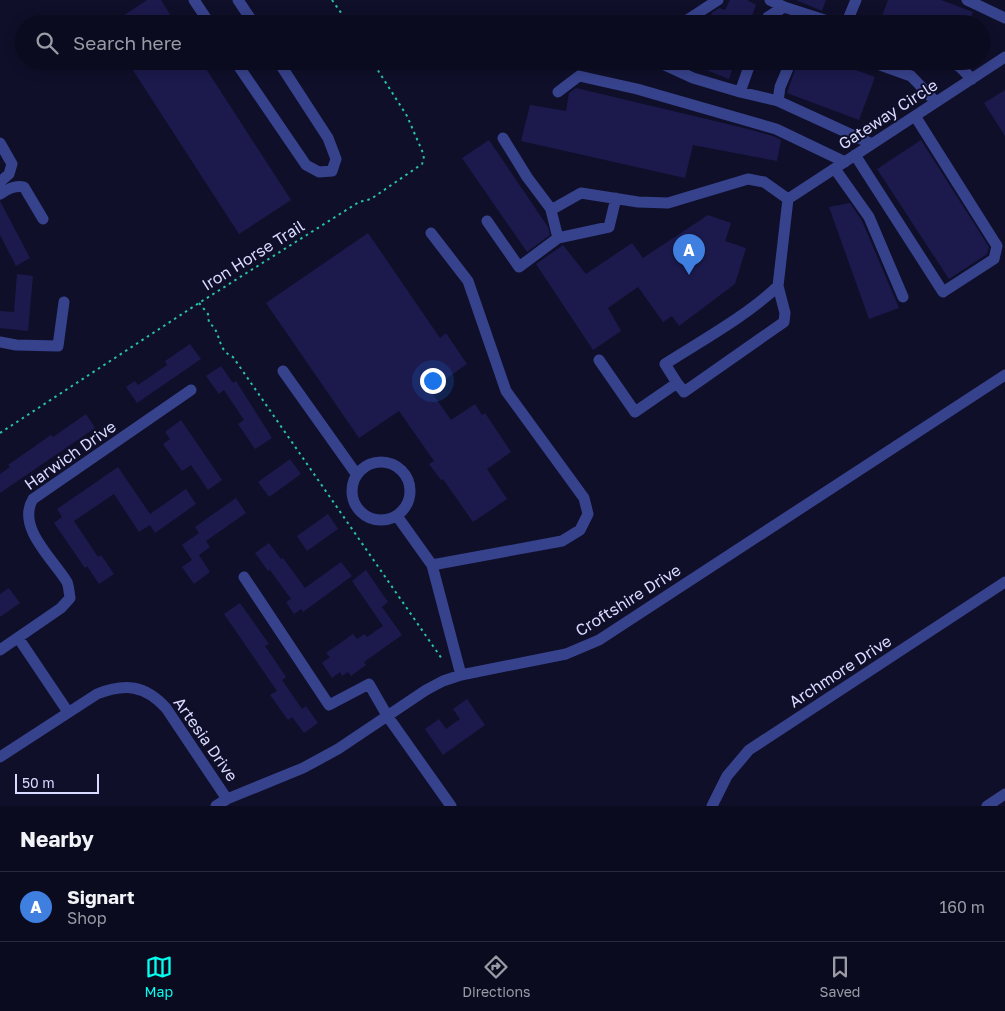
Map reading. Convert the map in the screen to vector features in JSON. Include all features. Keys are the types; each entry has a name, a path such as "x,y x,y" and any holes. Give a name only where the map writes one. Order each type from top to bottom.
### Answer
{"street":[{"path":"194,0 204,15"},
{"path":"238,0 248,15"},
{"path":"695,15 718,0"},
{"path":"770,0 809,15"},
{"path":"850,15 856,0"},
{"path":"967,0 1005,18"},
{"path":"771,15 784,7"},
{"name":"Gateway Circle","path":"990,69 1003,61"},
{"path":"242,70 306,165 319,172 332,172 336,159 328,138 284,70"},
{"path":"676,70 693,78 778,101 872,144"},
{"path":"740,92 748,70"},
{"path":"778,101 780,87 787,70"},
{"path":"894,70 911,76 936,102"},
{"path":"963,70 972,79"},
{"name":"Gateway Circle","path":"788,199 988,70"},
{"path":"558,92 579,76 637,89 776,129 850,159 943,292 994,259 997,246 915,116"},
{"path":"503,138 527,177 551,209 558,238"},
{"path":"0,144 12,164 9,174 0,182"},
{"path":"835,168 869,217 903,296"},
{"path":"551,209 581,193 638,202 668,203 748,179 764,182 788,199 778,286 785,313 784,322 680,387 635,412 599,360"},
{"path":"0,194 8,189 24,186 43,219"},
{"path":"487,221 519,267 558,238 609,227 616,198"},
{"path":"431,233 468,281 506,392 584,498 588,514 580,530 562,541 432,565"},
{"path":"680,387 665,364 745,312 778,286"},
{"path":"0,342 16,345 58,346 64,302"},
{"path":"282,371 357,475"},
{"name":"Croftshire Drive","path":"216,806 227,799 304,768 338,749 426,690 443,681 461,675 566,654 599,640 1005,375"},
{"name":"Harwich Drive","path":"0,650 61,608 70,598 68,584 30,529 28,507 33,499 191,390"},
{"path":"381,462 398,468 405,474 409,483 409,502 397,516 388,520 378,521 368,518 360,512 352,494 353,484 363,468 381,462"},
{"path":"397,516 432,565 461,675"},
{"path":"244,578 329,705 369,684 388,717 451,806"},
{"name":"Archmore Drive","path":"712,806 727,776 749,750 1005,582"},
{"path":"18,639 68,712"},
{"name":"Artesia Drive","path":"0,757 97,694 110,689 136,688 148,693 166,708 227,799"},
{"path":"987,806 1005,794"}],"path":[{"path":"332,0 343,15"},
{"name":"Iron Horse Trail","path":"0,433 199,303 359,202 371,199 422,164 424,159 423,153 406,116 378,70"},
{"path":"199,303 208,314 209,323 217,332 218,340 227,355 233,357 442,659"}],"building":[{"path":"147,0 161,0 170,15 124,15"},
{"path":"730,0 747,0 756,5 752,15 711,15 719,8 725,10"},
{"path":"796,0 826,0 822,11"},
{"path":"888,0 941,0 973,12 972,15 882,15"},
{"path":"133,70 207,70 291,200 239,234"},
{"path":"706,70 732,70 729,79"},
{"path":"795,70 856,70 875,77 859,120 787,93"},
{"path":"576,88 773,136 781,140 777,161 693,145 685,178 521,141 530,105 566,111 569,93"},
{"path":"1005,90 1005,136 984,103"},
{"path":"489,140 548,227 550,235 527,252 462,158"},
{"path":"921,140 989,247 987,254 949,279 877,169"},
{"path":"0,201 30,258 16,266 0,235"},
{"path":"850,203 862,221 899,308 869,319 829,207"},
{"path":"708,215 731,223 725,241 746,248 735,284 679,326 672,316 663,322 638,287 608,308 621,331 593,350 536,264 563,245 586,274 632,243 643,258"},
{"path":"368,233 440,338 446,333 467,364 430,390 451,420 475,404 482,415 485,413 511,452 487,469 507,499 473,522 443,479 441,480 429,464 434,461 399,411 359,438 266,303"},
{"path":"17,274 33,276 28,331 0,328 0,311 14,312"},
{"path":"190,344 201,359 137,403 126,387 135,381 138,385 167,365 165,361"},
{"path":"221,366 233,383 236,381 272,438 255,449 238,424 244,420 224,390 219,394 206,376"},
{"path":"86,414 95,428 0,493 0,474 10,467 8,465 51,435 53,437"},
{"path":"181,420 222,480 208,490 191,465 182,471 163,444 170,439 165,432"},
{"path":"290,459 301,474 269,497 258,482"},
{"path":"118,467 150,514 186,489 196,504 155,533 150,525 139,532 114,494 74,521 98,557 101,555 114,574 99,584 87,566 85,568 54,523 62,517 57,509"},
{"path":"236,498 246,513 206,541 210,547 199,555 210,572 194,584 182,567 192,560 182,545 199,533 195,527"},
{"path":"328,514 338,529 307,551 297,536"},
{"path":"269,543 281,559 283,558 305,588 341,562 352,576 303,612 301,609 294,614 286,602 291,599 255,553"},
{"path":"366,570 388,602 382,607 402,635 364,662 366,665 351,676 348,672 342,676 340,672 332,678 322,663 330,657 326,653 353,634 357,639 365,634 367,637 383,626 352,581"},
{"path":"9,588 20,603 0,617 0,594"},
{"path":"240,603 269,644 265,646 286,677 282,680 302,709 306,706 318,723 304,733 292,717 288,720 270,695 277,691 224,614"},
{"path":"467,699 485,725 443,755 425,729 439,719 446,729 460,719 453,709"}],"place":[{"name":"Signart","path":"689,275"}]}
